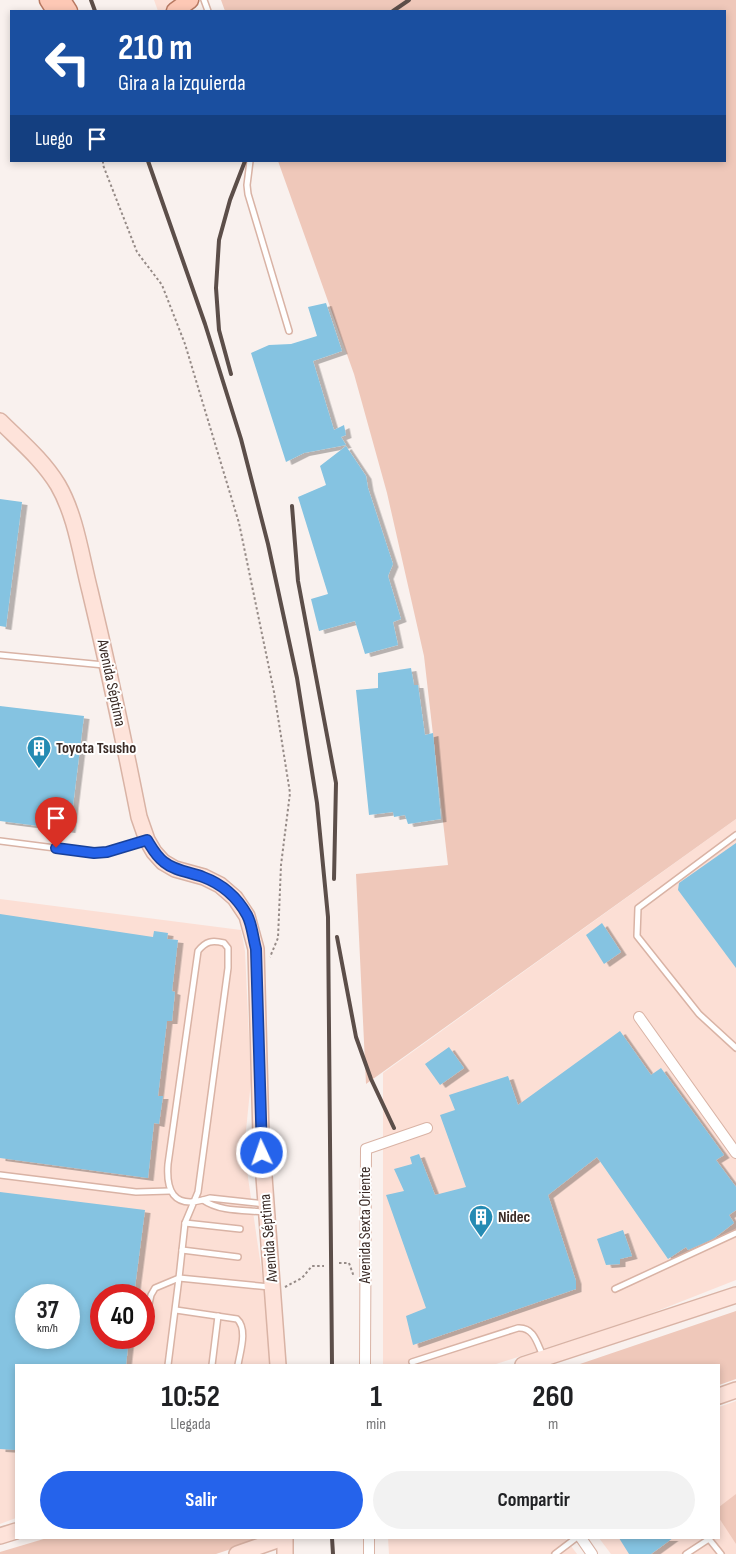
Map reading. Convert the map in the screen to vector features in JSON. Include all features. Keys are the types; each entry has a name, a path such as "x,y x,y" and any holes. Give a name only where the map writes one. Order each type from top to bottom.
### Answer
{"main road":[{"path":"176,10 190,0"},
{"path":"188,10 203,0"}],"street":[{"name":"Avenida Séptima","path":"0,420 50,473 59,486 67,506 75,529 108,666 139,817 147,840 163,862 220,885 235,898 247,916 256,949 261,1136 278,1364"},
{"path":"639,1017 736,1154"},
{"name":"Avenida Sexta Oriente","path":"364,1364 366,1149 427,1128"},
{"path":"526,1364 736,1295"},
{"path":"720,1396 736,1390"},
{"path":"0,1536 15,1531"},
{"path":"237,1554 281,1539"},
{"path":"284,1539 285,1554"},
{"path":"369,1539 369,1554"},
{"path":"582,1539 592,1554"}],"lane":[{"path":"250,162 247,185 248,194 289,332"},
{"path":"0,655 108,666"},
{"path":"736,835 638,908 637,936 699,1014 736,1048"},
{"path":"0,841 94,853 107,852 147,840"},
{"path":"168,1364 185,1223 195,1202 198,1192 228,968 228,948 224,943 209,941 198,951 167,1178 170,1191 183,1202 195,1202 210,1198 266,1208"},
{"path":"0,1175 136,1192 170,1191"},
{"path":"203,1200 210,1205 220,1208 266,1208"},
{"path":"185,1223 240,1229"},
{"path":"615,1289 736,1233"},
{"path":"182,1250 238,1256"},
{"path":"155,1288 179,1278 273,1288"},
{"path":"176,1310 232,1318 241,1323 243,1329 238,1364"},
{"path":"212,1364 218,1316"},
{"path":"412,1362 525,1327 531,1331 544,1358"},
{"path":"555,1554 575,1539"},
{"path":"686,1554 709,1539 721,1554"}],"path":[{"path":"103,162 137,252 162,285 185,344 239,523 270,674 290,793 281,865 278,938 267,965"},
{"path":"339,1263 349,1263 357,1286 365,1294"},
{"path":"273,1288 284,1287 294,1283 302,1278 312,1266 324,1266"}],"shaded area":[{"path":"154,0 180,0 165,10 158,10"},
{"path":"221,0 736,0 736,819 366,1084 356,874 448,865 424,656 387,493 354,374 278,162 726,162 726,10 225,10"},
{"path":"736,819 736,1280 647,1315 496,1364 383,1364 383,1073"},
{"path":"0,899 241,930 245,951 251,1081 244,1150 268,1315 270,1364 15,1364 15,1518 0,1524"},
{"path":"736,1311 736,1379 720,1385 720,1364 580,1364"},
{"path":"736,1401 736,1554 611,1554 600,1539 720,1539 720,1407"},
{"path":"736,1494 736,1544 720,1520 720,1506"},
{"path":"44,1539 261,1539 216,1554 0,1554 0,1552"},
{"path":"388,1539 566,1539 577,1554 389,1554"}],"building":[{"path":"326,303 342,351 313,361 334,430 344,425 346,435 341,437 346,445 304,453 286,462 251,353 269,345 291,344 317,336 308,307"},
{"path":"346,446 366,476 368,488 393,564 388,576 401,619 393,622 398,645 365,654 355,621 319,631 311,599 328,594 298,497 326,485 320,466"},
{"path":"0,499 22,502 6,627 0,626"},
{"path":"411,668 414,685 418,685 425,735 433,733 441,819 408,824 405,815 394,817 393,812 369,815 356,690 378,688 378,673"},
{"name":"Toyota Tsusho","path":"0,706 84,716 70,830 0,821"},
{"path":"736,843 736,968 678,890 679,883"},
{"path":"0,914 153,937 154,931 168,933 167,939 178,940 172,991 175,992 172,1021 167,1021 158,1096 163,1096 159,1124 154,1123 148,1178 0,1158"},
{"path":"602,923 621,952 604,964 586,935"},
{"path":"620,1031 651,1075 661,1068 724,1155 716,1160 736,1187 736,1210 729,1215 734,1223 713,1239 688,1250 686,1247 668,1259 597,1157 548,1195 576,1281 576,1289 413,1345 406,1316 426,1308 386,1195 404,1191 394,1169 412,1164 410,1157 419,1154 435,1195 466,1187 440,1115 455,1110 449,1095 508,1076 518,1105"},
{"path":"449,1047 464,1068 440,1085 425,1064"},
{"path":"0,1192 145,1210 135,1284 90,1284 90,1349 128,1349 126,1364 15,1364 15,1450 0,1449"},
{"path":"623,1230 632,1256 620,1259 620,1264 606,1265 597,1239"},
{"path":"620,1539 672,1539 651,1554 629,1554"}],"railway":[{"path":"91,0 95,10"},
{"path":"394,10 409,0"},
{"path":"148,162 205,324 241,439 268,544 297,678 317,803 328,917 332,1364"},
{"path":"231,374 219,330 216,288 219,240 230,200 245,162"},
{"path":"292,506 298,581 336,783 334,879"},
{"path":"337,937 356,1037 371,1079 394,1128"},
{"path":"332,1539 333,1554"}],"place":[{"name":"Toyota Tsusho","path":"39,769"},
{"name":"Nidec","path":"481,1238"}],"route":[{"path":"56,848 94,853 107,852 147,840 163,862 220,885 235,898 247,916 256,949 262,1153"}]}
